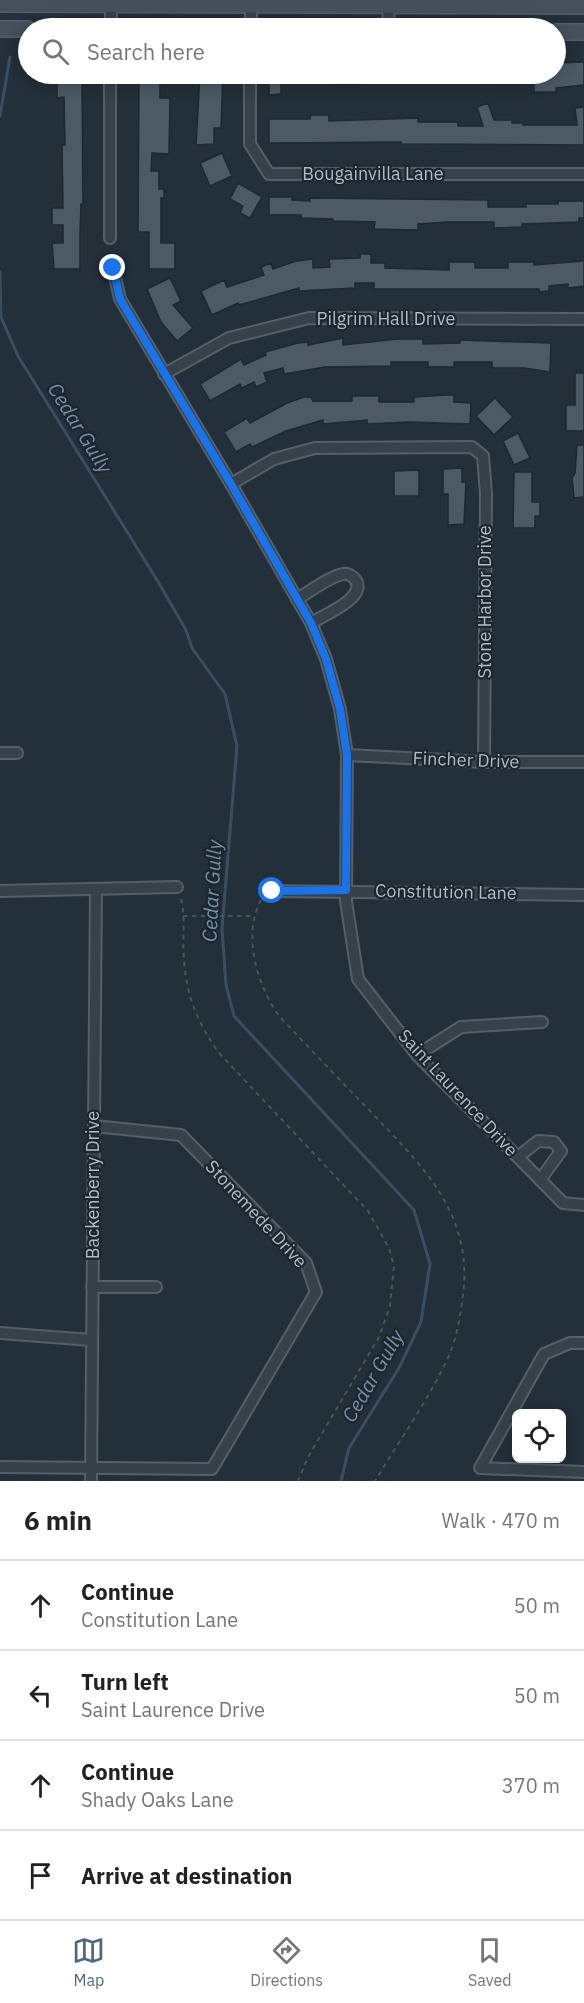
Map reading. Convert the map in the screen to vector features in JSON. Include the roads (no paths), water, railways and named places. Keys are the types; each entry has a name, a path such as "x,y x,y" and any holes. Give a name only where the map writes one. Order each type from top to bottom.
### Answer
{"main road":[{"path":"0,4 389,2 584,6"},
{"path":"0,29 18,29"},
{"path":"566,32 584,32"}],"street":[{"path":"111,18 112,2"},
{"path":"388,18 389,2"},
{"path":"110,84 110,238"},
{"name":"Bougainvilla Lane","path":"250,84 250,144 269,174 584,174"},
{"name":"Saint Laurence Drive","path":"113,268 120,299 311,623 326,659 340,709 347,755 346,890 358,979 417,1055 540,1180 563,1203 584,1205"},
{"name":"Pilgrim Hall Drive","path":"164,374 229,338 309,318 584,320"},
{"name":"Stone Harbor Drive","path":"231,484 274,459 315,448 472,447 483,456 486,494 484,762"},
{"path":"297,599 343,574 352,576 357,582 359,590 354,598 311,623"},
{"path":"0,753 17,753"},
{"name":"Fincher Drive","path":"347,755 484,762 584,762"},
{"path":"0,891 177,887"},
{"name":"Backenberry Drive","path":"91,1481 96,889"},
{"name":"Constitution Lane","path":"272,891 346,890 584,895"},
{"path":"417,1055 461,1027 542,1022"},
{"name":"Stonemede Drive","path":"90,1468 212,1469 316,1292 306,1263 181,1135 94,1126"},
{"path":"518,1157 538,1141 554,1142 561,1151 540,1180"},
{"path":"92,1287 156,1287"},
{"path":"0,1334 91,1340"},
{"path":"584,1343 570,1343 544,1354 480,1468 584,1472"},
{"path":"0,1467 90,1468"}],"waterway":[{"name":"Cedar Gully","path":"0,116 10,57"},
{"name":"Cedar Gully","path":"0,272 1,317 18,356 157,580 186,630 192,648 225,694 237,746 222,929 226,985 234,1016 414,1210 430,1264 421,1322 399,1368 349,1448 341,1481"}]}
